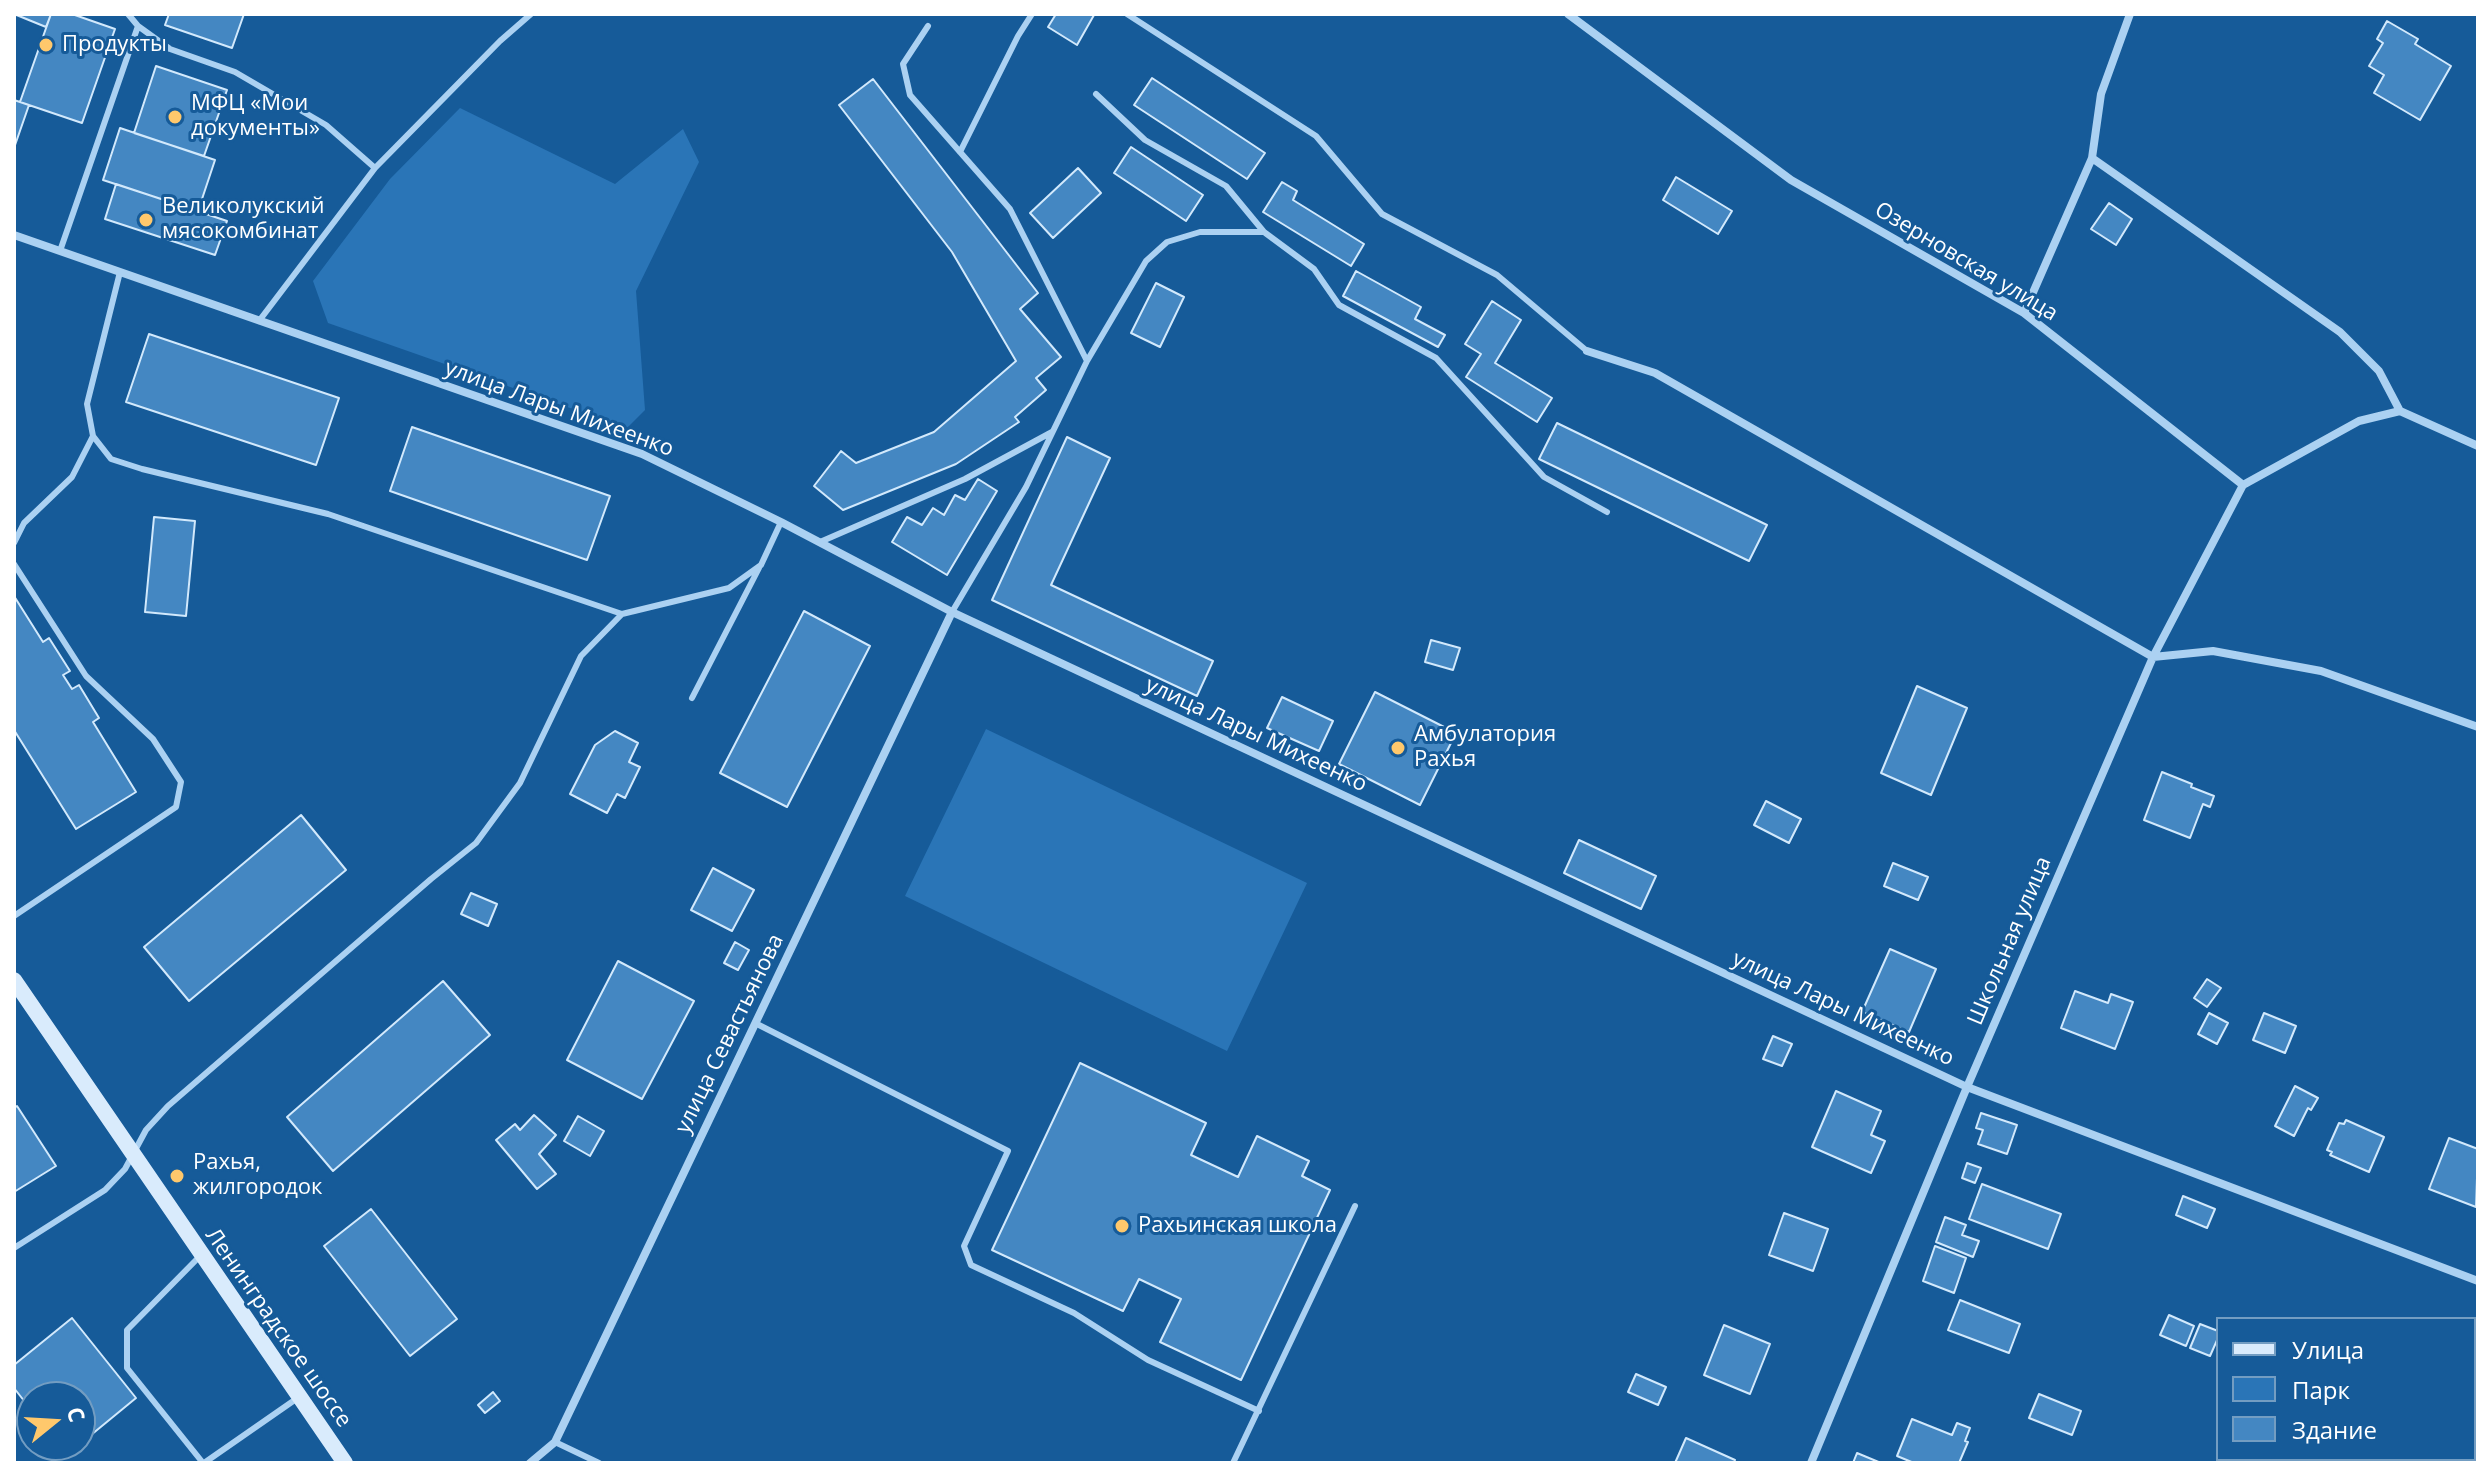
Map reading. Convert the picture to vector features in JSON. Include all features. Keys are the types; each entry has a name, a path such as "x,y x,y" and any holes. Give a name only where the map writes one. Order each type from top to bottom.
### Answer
{"street":[{"name":"Озерновская улица","path":"1568,14 1791,180 2024,313 2243,485"},
{"path":"2024,313 2092,158 2101,94 2130,14"},
{"path":"2092,158 2340,332 2379,371 2400,411"},
{"name":"улица Лары Михеенко","path":"14,235 642,454 781,522 952,612 1967,1087 2478,1281"},
{"path":"1587,351 1655,373 2153,657 2213,651 2321,671 2478,727"},
{"path":"2243,485 2359,421 2400,411 2478,446"},
{"name":"Школьная улица","path":"1811,1463 1967,1087 2153,657 2243,485"},
{"name":"улица Севастьянова","path":"530,1463 555,1442 952,612"},
{"name":"Ленинградское шоссе","path":"14,980 345,1463"}],"lane":[{"path":"128,14 138,26 170,49 235,72 326,125 375,168"},
{"path":"259,321 375,168 500,41 531,14"},
{"path":"960,152 1032,14"},
{"path":"1127,14 1316,136 1382,214 1497,275 1587,351"},
{"path":"60,251 138,26"},
{"path":"928,26 903,64 910,95 1010,209 1087,361"},
{"path":"1096,94 1145,140 1226,186 1264,232 1314,269 1339,305 1436,358 1544,477 1607,512"},
{"path":"952,612 1026,487 1087,361 1146,261 1167,242 1200,232 1264,232"},
{"path":"120,272 87,404 93,436 111,459 328,514 622,614"},
{"path":"820,542 965,479 1052,432"},
{"path":"14,543 24,523 72,477 93,436"},
{"path":"692,698 781,522"},
{"path":"14,564 86,676 153,739 181,782 176,807 14,916"},
{"path":"14,1248 105,1190 125,1169 146,1130 168,1106 476,843 520,783 581,656 622,614 729,588 761,565"},
{"path":"755,1023 1008,1151 964,1246 971,1265 1074,1313 1148,1360 1259,1411"},
{"path":"1233,1463 1355,1206"},
{"path":"201,1255 127,1330 127,1368 204,1463 299,1397"},
{"path":"555,1442 599,1463"}],"green space":[{"path":"460,108 615,184 683,129 699,162 636,291 645,410 627,428 328,323 313,281 390,179"},
{"path":"986,729 1307,883 1227,1051 905,896"}],"building":[{"path":"14,14 51,14 46,27"},
{"path":"51,14 72,14 115,29 82,123 20,102"},
{"path":"169,14 244,14 232,48 165,25"},
{"path":"1056,14 1094,15 1077,45 1048,27"},
{"path":"2387,21 2418,39 2415,44 2451,66 2420,120 2374,93 2384,75 2369,66 2383,43 2377,39"},
{"path":"156,66 227,90 204,156 134,133"},
{"path":"1152,78 1265,153 1247,179 1134,105"},
{"path":"873,79 1038,293 1020,309 1061,357 1036,378 1046,390 1015,417 1019,422 956,464 843,510 814,486 841,451 856,463 934,432 1016,361 952,252 839,105"},
{"path":"14,100 29,105 14,148"},
{"path":"120,128 215,160 198,211 103,180"},
{"path":"1131,147 1203,195 1186,221 1114,173"},
{"path":"1078,168 1101,193 1053,238 1030,213"},
{"path":"1676,177 1732,211 1718,234 1663,200"},
{"path":"1282,182 1297,191 1293,200 1364,244 1351,266 1263,212"},
{"path":"116,184 227,221 215,255 105,219"},
{"path":"2109,203 2132,219 2116,245 2091,229"},
{"path":"1356,271 1421,307 1415,319 1445,335 1438,347 1343,296"},
{"path":"1156,283 1184,297 1160,347 1131,333"},
{"path":"1492,301 1521,320 1495,363 1552,398 1537,422 1466,377 1481,354 1465,344"},
{"path":"149,334 339,398 316,465 126,402"},
{"path":"1557,423 1767,525 1749,561 1539,459"},
{"path":"412,427 610,496 587,560 390,491"},
{"path":"1067,437 1110,458 1051,585 1213,661 1197,696 992,600"},
{"path":"978,479 997,491 947,575 892,542 907,517 922,525 933,508 944,515 955,495 965,500"},
{"path":"154,517 195,521 186,616 145,612"},
{"path":"14,596 43,642 49,638 70,671 63,675 72,689 79,685 99,718 93,722 136,792 76,829 14,730"},
{"path":"804,611 870,646 787,807 720,773"},
{"path":"1431,640 1460,648 1453,670 1425,662"},
{"path":"1917,686 1967,708 1931,795 1881,773"},
{"name":"Амбулатория Рахья","path":"1375,692 1456,733 1420,805 1339,764"},
{"path":"1282,697 1333,721 1319,751 1267,728"},
{"path":"615,731 638,743 629,762 640,767 625,798 617,794 607,813 570,794 595,745"},
{"path":"2162,772 2214,796 2210,807 2203,804 2190,838 2144,820"},
{"path":"1766,801 1801,819 1789,843 1754,825"},
{"path":"301,815 346,870 189,1001 144,947"},
{"path":"1579,840 1656,876 1641,909 1564,873"},
{"path":"1893,863 1928,877 1918,900 1884,886"},
{"path":"713,868 754,890 732,931 691,910"},
{"path":"471,893 497,904 488,926 461,914"},
{"path":"735,942 749,950 738,970 724,963"},
{"path":"1890,949 1936,969 1909,1032 1862,1012"},
{"path":"618,961 694,1001 642,1099 567,1060"},
{"path":"2207,979 2221,988 2207,1007 2194,998"},
{"path":"443,981 490,1035 333,1171 287,1117"},
{"path":"2075,991 2108,1003 2111,994 2133,1002 2115,1049 2061,1028"},
{"path":"2209,1013 2228,1023 2217,1044 2198,1034"},
{"path":"2264,1013 2296,1026 2285,1053 2253,1040"},
{"path":"1773,1036 1792,1044 1782,1066 1763,1059"},
{"path":"1080,1063 1206,1123 1191,1155 1238,1177 1257,1136 1309,1161 1302,1176 1330,1190 1241,1380 1160,1342 1181,1299 1139,1279 1123,1311 992,1250"},
{"path":"2295,1086 2318,1098 2311,1110 2308,1108 2294,1136 2275,1126"},
{"path":"1836,1091 1881,1111 1871,1135 1885,1141 1871,1173 1812,1147"},
{"path":"17,1106 56,1166 14,1192 14,1108"},
{"path":"1981,1113 2017,1125 2007,1154 1978,1144 1983,1130 1976,1128"},
{"path":"534,1115 556,1135 539,1154 556,1174 537,1189 496,1140 515,1124 520,1130"},
{"path":"578,1116 604,1131 590,1156 564,1141"},
{"path":"2346,1120 2384,1137 2369,1172 2330,1155 2332,1152 2327,1150 2339,1123 2344,1124"},
{"path":"2449,1138 2478,1149 2476,1207 2429,1189"},
{"path":"1967,1163 1981,1168 1975,1183 1962,1178"},
{"path":"1982,1184 2061,1214 2048,1249 1969,1219"},
{"path":"2183,1196 2215,1209 2207,1228 2176,1215"},
{"path":"371,1209 457,1319 410,1356 324,1246"},
{"path":"1784,1213 1828,1229 1813,1271 1769,1255"},
{"path":"1945,1217 1966,1225 1962,1235 1979,1241 1973,1257 1936,1242"},
{"path":"1935,1246 1966,1258 1954,1293 1923,1281"},
{"path":"1960,1300 2020,1324 2009,1353 1948,1330"},
{"path":"2169,1315 2194,1326 2186,1346 2160,1335"},
{"path":"72,1318 136,1398 96,1431 96,1381 16,1381 16,1391 14,1365"},
{"path":"2200,1324 2216,1330 2216,1342 2210,1356 2190,1348"},
{"path":"1724,1325 1770,1344 1750,1394 1704,1375"},
{"path":"1636,1374 1666,1387 1658,1405 1628,1392"},
{"path":"493,1392 500,1401 485,1413 478,1405"},
{"path":"2039,1394 2081,1411 2072,1435 2029,1418"},
{"path":"1912,1419 1952,1435 1957,1423 1970,1428 1959,1463 1914,1463 1897,1456"},
{"path":"1686,1438 1735,1460 1733,1463 1675,1463"},
{"path":"1857,1453 1881,1463 1853,1463"},
{"path":"2336,1461 2380,1461 2379,1463"}],"place":[{"name":"Продукты","path":"46,45"},
{"name":"МФЦ «Мои документы»","path":"175,117"},
{"name":"Великолукский мясокомбинат","path":"146,220"},
{"name":"Амбулатория Рахья","path":"1398,748"},
{"name":"Рахья, жилгородок","path":"177,1176"},
{"name":"Рахьинская школа","path":"1122,1226"}]}
